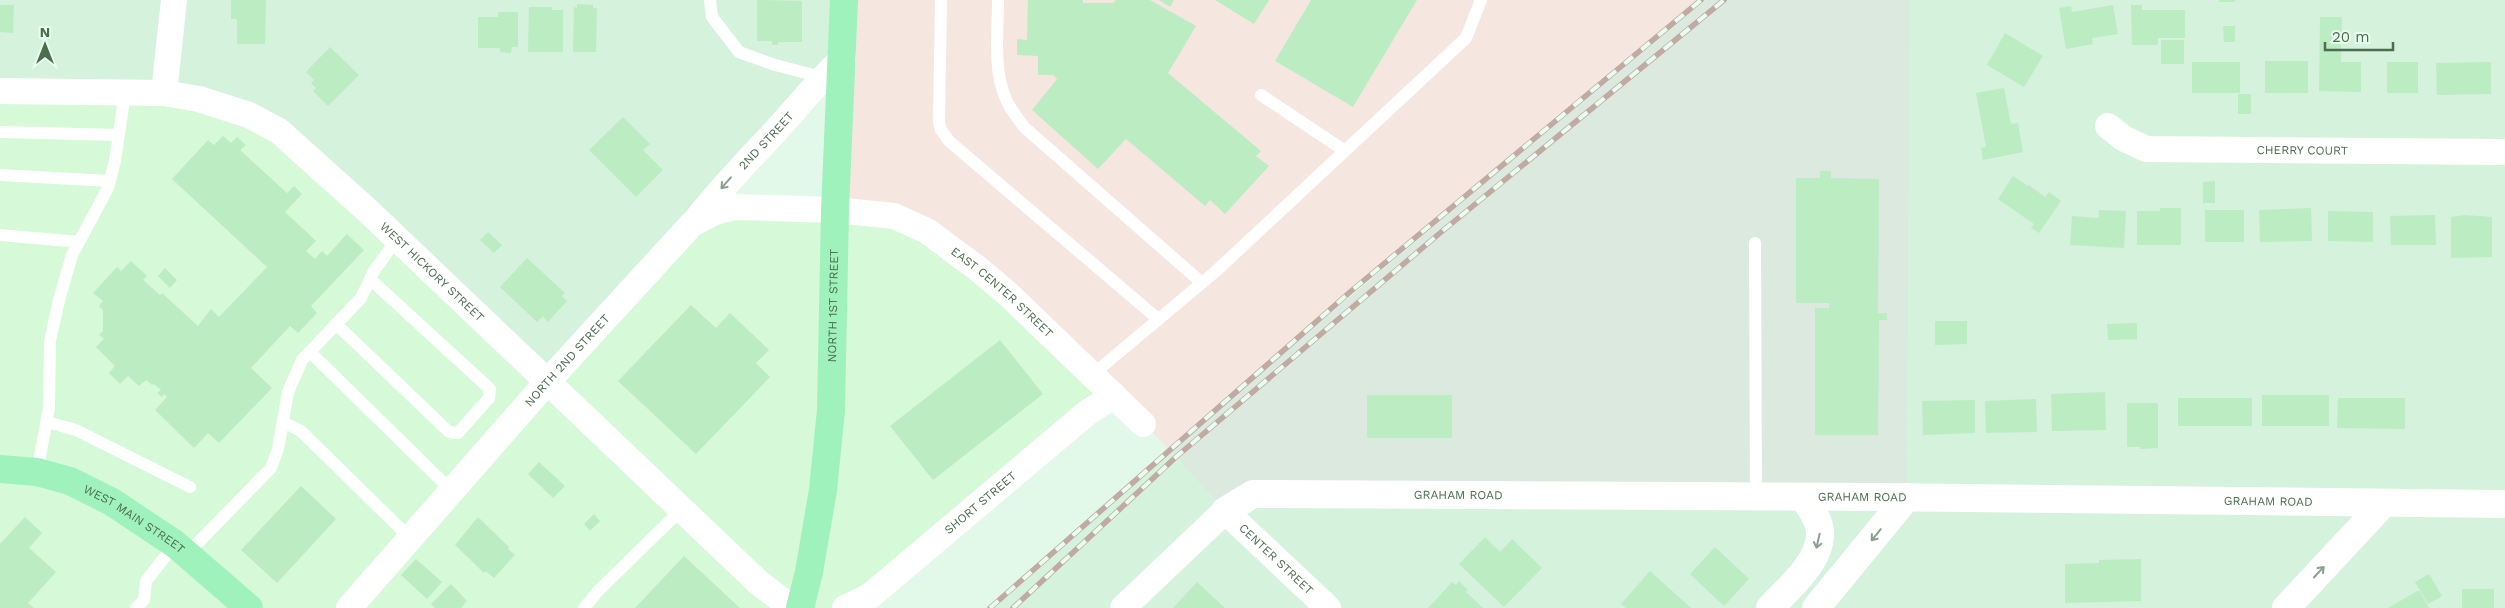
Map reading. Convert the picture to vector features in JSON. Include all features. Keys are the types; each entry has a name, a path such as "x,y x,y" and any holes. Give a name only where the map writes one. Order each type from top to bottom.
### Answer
{"main road":[{"name":"NORTH 1ST STREET","path":"800,608 810,572 823,490 831,410 835,210 844,0"},
{"name":"WEST MAIN STREET","path":"0,470 37,472 70,481 112,502 181,549 249,608"},
{"name":"GRAHAM ROAD","path":"1225,510 1253,494 1907,497 2505,504"},
{"path":"1770,608 1810,566 1820,536 1814,512 1803,497"},
{"path":"1816,608 1907,497"},
{"path":"2286,608 2384,504"}],"street":[{"path":"164,93 174,0"},
{"name":"2ND STREET","path":"692,224 727,181 773,134 822,77 843,58"},
{"name":"WEST HICKORY STREET","path":"0,91 164,93 199,99 249,114 279,130 548,381 758,582 792,608"},
{"name":"CHERRY COURT","path":"2108,126 2124,138 2146,149 2505,152"},
{"name":"NORTH 2ND STREET","path":"349,608 453,492 548,381 692,224 717,211 736,207 835,210"},
{"name":"EAST CENTER STREET","path":"835,210 894,216 927,232 1008,294 1143,424"},
{"name":"SHORT STREET","path":"845,608 870,596 1088,412 1114,396"},
{"path":"1123,608 1225,510"},
{"name":"CENTER STREET","path":"1225,510 1328,608"}],"lane":[{"path":"710,0 712,17 738,52 775,65 822,77"},
{"path":"941,0 939,112 941,130 950,141 1158,319"},
{"path":"998,0 997,55 1000,78 1005,97 1019,120 1046,148 1202,283"},
{"path":"1092,375 1202,283 1466,38 1481,0"},
{"path":"37,472 49,408 50,341 72,255 110,181 125,93"},
{"path":"1261,96 1345,151"},
{"path":"0,132 119,135"},
{"path":"0,175 110,181"},
{"path":"0,235 79,242"},
{"path":"136,608 144,600 146,581 272,468 278,450 288,392 302,360 361,298 370,279 397,239"},
{"path":"1755,243 1756,496"},
{"path":"336,324 449,432 458,433 490,398 490,390 370,279"},
{"path":"310,352 453,492"},
{"path":"47,422 76,430 190,487"},
{"path":"283,422 301,431 410,538"},
{"path":"584,608 599,590 682,510"}],"shaded area":[{"path":"0,0 844,0 843,58 548,381 0,91"},
{"path":"844,0 1701,0 1350,292 1169,449 1114,396 927,232 835,210"},
{"path":"1703,0 1910,0 1907,497 1253,494 1225,511 1169,449"},
{"path":"1910,0 2505,0 2505,608 995,608 1169,449 1225,510 1253,494 1907,497"},
{"path":"0,91 164,93 249,115 549,381 717,211 894,216 1114,396 845,608 0,608"}],"building":[{"path":"231,0 266,0 265,44 237,44 237,19 231,19"},
{"path":"757,0 802,1 802,42 778,42 778,45 772,45 772,41 757,41"},
{"path":"1028,0 1083,0 1083,3 1113,3 1116,0 1150,0 1196,26 1168,73 1261,151 1256,156 1269,166 1225,214 1210,200 1205,206 1126,139 1098,169 1032,110 1057,79 1053,75 1038,75 1038,56 1017,55 1017,39 1027,40"},
{"path":"1159,0 1174,0 1170,7"},
{"path":"1215,0 1269,0 1254,24"},
{"path":"1311,0 1417,0 1353,107 1275,61"},
{"path":"2219,0 2235,0 2235,2 2219,2"},
{"path":"577,4 593,5 593,8 597,8 596,52 573,52 574,7 577,8"},
{"path":"0,5 14,5 13,33 0,32"},
{"path":"2113,5 2118,34 2092,38 2093,44 2066,49 2059,8 2071,6 2072,12"},
{"path":"2131,5 2142,5 2142,10 2185,10 2185,38 2158,38 2158,45 2132,45"},
{"path":"529,7 552,7 552,10 563,10 563,52 528,52"},
{"path":"498,12 518,12 518,47 512,47 511,53 500,52 500,48 478,48 478,17 498,17"},
{"path":"2320,17 2342,17 2341,62 2361,62 2361,92 2319,91"},
{"path":"2223,26 2235,26 2235,42 2224,42"},
{"path":"2005,33 2043,56 2024,87 1987,65"},
{"path":"2161,40 2184,40 2184,64 2161,64"},
{"path":"330,47 359,75 328,106 313,91 316,88 311,83 314,80 306,72"},
{"path":"2265,61 2308,61 2308,93 2265,93"},
{"path":"2192,62 2240,62 2240,93 2192,93"},
{"path":"2387,62 2418,62 2418,93 2387,93"},
{"path":"2491,62 2491,94 2437,95 2436,63"},
{"path":"2004,88 2011,124 2018,123 2023,152 1983,160 1981,148 1986,147 1976,93"},
{"path":"2238,94 2251,94 2251,114 2238,114"},
{"path":"623,117 650,144 643,150 663,170 636,197 589,150"},
{"path":"223,136 231,143 237,137 246,145 240,150 287,193 294,186 302,194 285,212 316,241 306,251 315,259 322,251 327,256 347,234 364,250 311,306 317,313 298,333 290,326 251,368 272,388 219,443 208,433 194,448 155,410 167,397 164,394 162,397 157,393 161,390 146,380 139,386 128,376 120,384 109,373 115,366 96,347 104,339 99,335 103,331 103,310 99,306 103,301 93,293 117,267 121,271 131,261 147,276 143,280 160,295 162,293 198,326 211,309 219,317 267,267 172,179 208,140 214,145"},
{"path":"1820,171 1831,171 1831,178 1879,179 1878,313 1887,313 1887,320 1879,320 1878,435 1815,435 1815,308 1829,308 1829,303 1796,303 1796,178 1820,178"},
{"path":"2013,176 2045,197 2049,192 2061,201 2039,233 2031,228 2034,224 1998,199"},
{"path":"2215,181 2215,203 2203,203 2203,182"},
{"path":"2160,208 2181,208 2181,245 2137,245 2137,211 2160,211"},
{"path":"2311,208 2312,241 2260,242 2259,210"},
{"path":"2099,210 2126,211 2124,248 2070,245 2072,216 2098,218"},
{"path":"2205,210 2244,210 2244,242 2205,242"},
{"path":"2328,211 2373,212 2373,242 2328,241"},
{"path":"2435,215 2436,245 2391,245 2390,216"},
{"path":"2465,215 2492,217 2492,257 2451,258 2451,217"},
{"path":"488,232 502,245 494,253 480,240"},
{"path":"527,258 565,293 562,296 567,301 548,322 543,316 537,322 500,287"},
{"path":"165,268 177,280 170,288 158,276"},
{"path":"691,305 716,328 730,313 769,350 756,363 770,377 696,454 618,381"},
{"path":"1935,321 1967,321 1967,344 1935,345"},
{"path":"2137,323 2137,339 2108,340 2107,324"},
{"path":"1000,340 1043,394 933,480 890,426"},
{"path":"2105,392 2106,430 2052,431 2051,394"},
{"path":"1367,395 1452,395 1452,438 1367,438"},
{"path":"2262,395 2329,395 2329,426 2262,426"},
{"path":"2178,398 2252,398 2252,426 2178,426"},
{"path":"2338,398 2405,398 2405,429 2337,428"},
{"path":"2036,399 2037,432 1986,433 1985,401"},
{"path":"1975,400 1975,433 1923,435 1922,401"},
{"path":"2127,403 2158,403 2158,448 2140,449 2140,447 2127,447"},
{"path":"539,462 565,486 553,498 528,474"},
{"path":"301,486 336,519 277,583 241,550"},
{"path":"594,514 600,521 590,531 584,524"},
{"path":"25,517 42,533 29,548 56,572 28,603 34,608 0,608 0,544"},
{"path":"478,517 515,555 494,578 486,571 484,573 455,545"},
{"path":"1485,537 1500,552 1512,539 1542,568 1504,607 1459,564"},
{"path":"1715,547 1749,579 1724,606 1690,574"},
{"path":"684,556 740,608 635,608"},
{"path":"416,559 442,582 427,599 401,575"},
{"path":"2141,559 2141,601 2065,603 2065,564 2099,563 2099,560"},
{"path":"1650,571 1691,608 1626,608 1621,604"},
{"path":"2429,574 2442,596 2428,604 2415,582"},
{"path":"1459,581 1468,590 1466,592 1483,608 1428,608 1452,582 1456,585"},
{"path":"1197,582 1225,608 1173,608"},
{"path":"451,584 467,601 461,608 435,608 431,604"},
{"path":"2462,589 2494,589 2494,608 2462,608"},
{"path":"2419,590 2429,608 2388,608"}],"railway":[{"path":"990,608 1350,292 1701,0"},
{"path":"1013,608 1176,457 1440,233 1724,0"}]}
